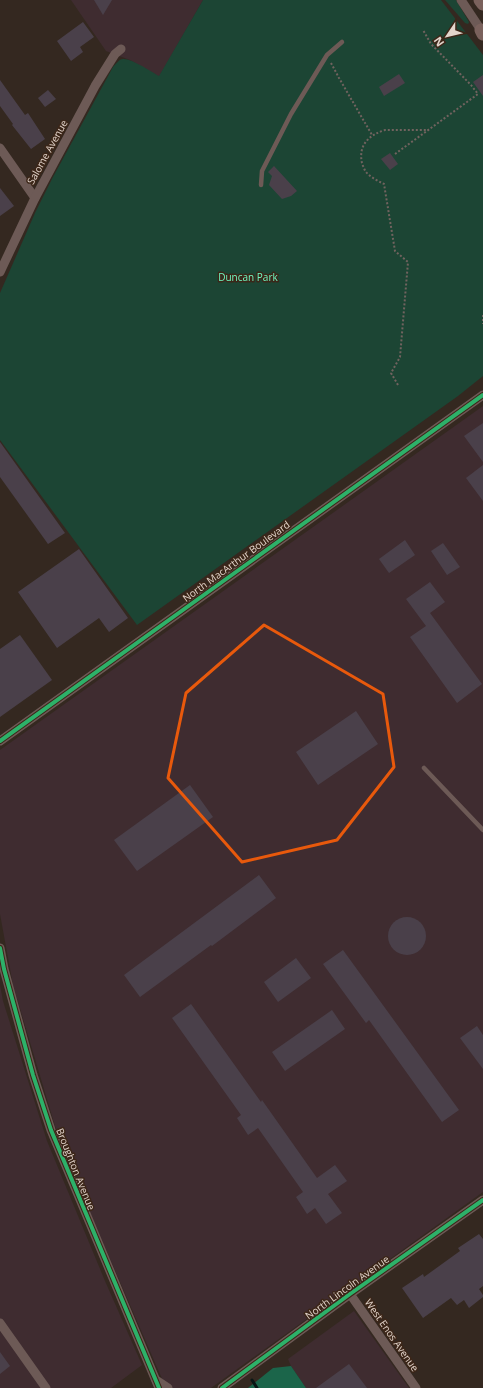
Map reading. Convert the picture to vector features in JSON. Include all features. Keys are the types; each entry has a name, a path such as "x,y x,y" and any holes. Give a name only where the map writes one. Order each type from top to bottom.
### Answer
{"main road":[{"path":"480,0 483,4"}],"street":[{"path":"461,0 482,32"},
{"name":"Salome Avenue","path":"0,272 35,198 95,86 115,54 122,48"},
{"path":"0,148 35,198"},
{"name":"North MacArthur Boulevard","path":"0,741 483,395"},
{"name":"Broughton Avenue","path":"0,948 4,969 33,1075 51,1130 158,1384"},
{"name":"North Lincoln Avenue","path":"222,1388 350,1294 483,1200"},
{"name":"West Enos Avenue","path":"350,1294 416,1388"},
{"path":"0,1323 46,1388"},
{"path":"158,1384 168,1388"}],"lane":[{"path":"261,185 262,171 282,129 302,93 327,55 342,42"},
{"path":"424,768 483,830"}],"path":[{"path":"395,154 478,94 431,44 423,30"},
{"path":"327,55 372,135"},
{"path":"398,385 391,373 400,357 408,262 395,251 384,184 366,172 361,158 361,152 364,144 372,135 385,130 428,130"},
{"path":"483,316 483,324"}],"highlighted area":[{"path":"264,625 383,694 394,767 337,840 242,862 168,778 186,693"}],"shaded area":[{"path":"71,0 203,0 159,77 130,60 106,51"},
{"path":"483,406 483,1192 211,1388 166,1388 81,1192 55,1126 13,985 0,914 0,750"},
{"path":"0,985 3,1001 47,1141 105,1281 142,1365 111,1388 0,1388"},
{"path":"354,1311 409,1388 306,1388 288,1359"}],"green space":[{"name":"Duncan Park","path":"203,0 441,0 483,55 483,376 458,396 137,625 0,440 0,293 35,213 53,177 113,67 120,60 127,59 159,76"},
{"path":"445,0 456,0 469,22 468,24 465,23"},
{"path":"291,1366 306,1388 248,1388 273,1368"}],"building":[{"path":"94,0 112,0 103,15"},
{"path":"83,22 94,37 80,47 83,52 71,61 57,41"},
{"path":"399,74 405,83 384,96 379,87"},
{"path":"483,75 483,96 473,82"},
{"path":"0,80 25,115 28,113 45,139 31,149 12,125 13,124 0,106"},
{"path":"48,90 56,99 45,107 38,98"},
{"path":"390,153 398,164 390,170 381,159"},
{"path":"274,166 297,191 291,196 282,199 269,185 272,176 268,172"},
{"path":"0,188 14,206 0,216"},
{"path":"483,423 483,462 464,436"},
{"path":"0,442 65,533 48,544 0,477"},
{"path":"483,465 483,501 466,478"},
{"path":"405,540 415,555 389,573 379,559"},
{"path":"443,543 460,567 447,575 431,551"},
{"path":"79,549 128,618 109,632 99,618 57,648 18,592"},
{"path":"430,582 445,602 430,613 482,684 457,703 410,637 426,626 406,599"},
{"path":"20,635 52,680 0,717 0,649"},
{"path":"356,711 378,744 318,785 296,752"},
{"path":"190,785 213,817 137,871 114,840"},
{"path":"259,875 276,898 140,997 124,975"},
{"path":"407,917 417,920 423,926 426,936 423,946 417,952 407,955 397,952 391,946 388,936 391,926 397,920"},
{"path":"343,950 459,1110 442,1122 369,1020 366,1023 323,964"},
{"path":"296,958 311,978 278,1002 264,982"},
{"path":"191,1004 261,1102 262,1100 317,1178 335,1165 347,1181 328,1194 342,1213 326,1224 315,1208 307,1214 296,1197 303,1192 258,1128 248,1135 237,1118 241,1115 172,1018"},
{"path":"332,1010 345,1029 285,1071 272,1052"},
{"path":"477,1026 483,1035 483,1069 460,1038"},
{"path":"479,1234 483,1239 483,1286 479,1289 483,1297 469,1308 464,1300 457,1305 451,1298 423,1318 402,1288 423,1274 424,1277 460,1251 458,1248"},
{"path":"0,1352 10,1366 0,1374"},
{"path":"349,1364 367,1388 316,1388"}],"waterway":[{"path":"252,1380 257,1388"}],"cycle path":[{"path":"0,741 483,395"},
{"path":"0,948 4,969 33,1075 51,1130 159,1388"},
{"path":"222,1388 350,1294 483,1200"}]}
